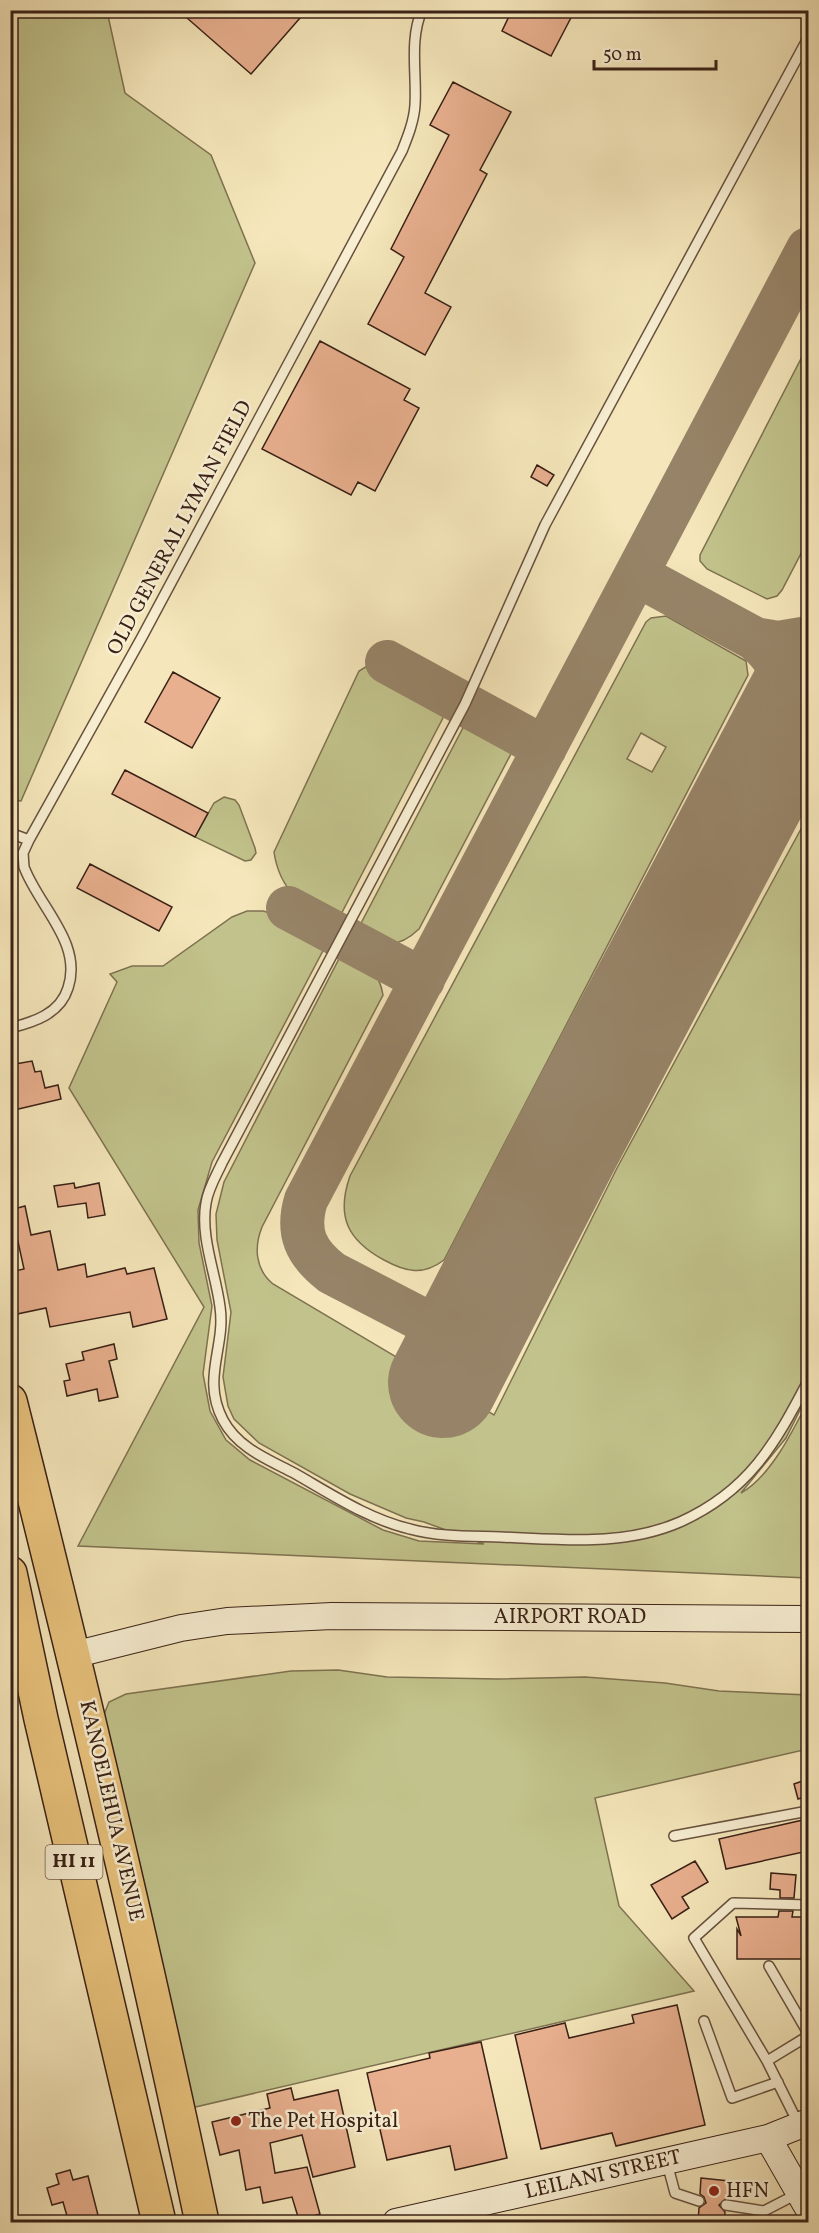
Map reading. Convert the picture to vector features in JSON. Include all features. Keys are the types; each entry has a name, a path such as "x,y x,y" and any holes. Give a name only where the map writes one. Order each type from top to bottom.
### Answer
{"highway":[{"name":"KANOELEHUA AVENUE","path":"10,1401 153,1988 202,2223"},
{"name":"HI 11","path":"12,1590 21,1668 40,1719 159,2223"},
{"path":"21,1668 73,1655"}],"street":[{"name":"AIRPORT ROAD","path":"73,1655 181,1628 227,1621 332,1616 808,1619"},
{"name":"LEILANI STREET","path":"396,2223 768,2138 804,2124"},
{"path":"768,2138 804,2200"}],"lane":[{"name":"OLD GENERAL LYMAN FIELD","path":"10,1028 32,1022 50,1013 64,998 72,977 70,950 24,867 23,853 28,840 148,626 402,151 411,128 415,105 415,35 422,10"},
{"path":"808,38 545,525 465,704 222,1163 206,1203 205,1223 221,1310 221,1326 214,1355 213,1384 221,1417 228,1430 245,1447 360,1510 409,1529 435,1534 596,1540 647,1533 678,1522 726,1496 762,1460 776,1442 808,1381"},
{"path":"10,833 28,840"},
{"path":"674,1836 808,1811"},
{"path":"804,2124 694,1938 733,1903 808,1905"},
{"path":"767,2061 808,2035 769,1966"},
{"path":"704,2021 732,2098 778,2082"},
{"path":"667,2161 675,2193 699,2201"},
{"path":"726,2205 764,2211 804,2200"}],"green space":[{"path":"11,10 107,11 125,93 211,155 255,263 21,801 10,800"},
{"path":"808,345 808,540 782,590 777,596 767,599 707,569 700,561 700,555"},
{"path":"666,616 746,661 748,675 444,1260 422,1270 400,1267 371,1252 353,1235 348,1226 344,1203 350,1176 646,622 651,618","holes":["641,733 666,747 652,772 627,759"]},
{"path":"369,665 445,714 337,922 314,910 295,896 282,878 274,852 359,671"},
{"path":"466,722 510,746 513,750 419,929 403,941 396,943 389,944 374,940 357,931"},
{"path":"224,797 235,800 239,805 255,848 256,853 251,860 245,861 195,837 214,803"},
{"path":"808,816 808,1394 786,1438 741,1493 752,1486 771,1465 808,1401 808,1578 78,1546 204,1307 69,1088 117,982 110,974 132,966 163,966 232,917 247,911 263,911 278,915 327,943 212,1162 198,1210 199,1243 212,1306 203,1374 210,1411 226,1440 250,1460 383,1530 419,1541 484,1544 424,1522 406,1518 350,1494 259,1443 234,1419 228,1406 223,1377 231,1312 217,1240 216,1214 224,1182 344,949 370,967 378,979 383,995 262,1227 257,1250 260,1265 273,1284 494,1415 617,1168"},
{"path":"338,1670 387,1677 498,1679 585,1677 665,1683 719,1691 808,1695 808,1749 595,1798 619,1906 694,1991 191,2108 103,1717 109,1702 126,1694 291,1671"}],"building":[{"path":"193,10 307,10 251,74 187,18"},
{"path":"512,10 575,10 551,56 502,31"},
{"path":"453,82 511,112 480,170 487,174 425,293 451,307 425,355 368,324 404,257 391,249 449,135 430,125"},
{"path":"320,341 410,389 404,400 419,408 375,491 358,482 351,495 262,449"},
{"path":"537,465 554,475 547,486 531,477"},
{"path":"173,672 220,698 192,748 145,722"},
{"path":"125,770 208,813 195,837 112,794"},
{"path":"90,864 172,907 159,931 77,888"},
{"path":"32,1061 35,1072 41,1071 45,1088 58,1085 61,1099 10,1111 10,1065"},
{"path":"74,1183 75,1188 99,1183 105,1215 88,1218 86,1203 58,1207 54,1186"},
{"path":"25,1206 31,1235 50,1231 58,1270 85,1264 87,1277 125,1268 127,1274 154,1268 167,1319 133,1327 130,1312 50,1327 46,1308 17,1314 10,1272 24,1269 17,1237 10,1238 10,1210"},
{"path":"114,1344 117,1359 109,1361 118,1397 99,1401 97,1389 67,1396 64,1381 70,1380 66,1364 84,1360 82,1352"},
{"path":"808,1779 808,1796 798,1799 794,1784"},
{"path":"803,1820 808,1851 726,1869 719,1839"},
{"path":"695,1861 708,1882 682,1897 689,1908 672,1919 651,1885"},
{"path":"771,1873 796,1875 794,1898 780,1898 780,1890 770,1889"},
{"path":"779,1911 793,1911 792,1917 808,1917 808,1959 737,1959 737,1929 741,1936 736,1917 778,1917"},
{"path":"677,2005 705,2125 616,2146 612,2133 541,2149 515,2035 565,2023 569,2038 634,2023 632,2015"},
{"path":"481,2042 507,2158 455,2170 450,2146 387,2160 367,2073 430,2058 429,2053"},
{"path":"291,2088 294,2100 338,2090 355,2167 313,2177 302,2135 270,2143 275,2173 307,2167 320,2214 299,2220 292,2197 263,2203 260,2187 246,2190 239,2150 220,2155 212,2122 270,2108 267,2094"},
{"path":"70,2170 73,2180 88,2176 100,2223 69,2223 63,2202 52,2205 47,2188 59,2184 56,2174"},
{"name":"HFN","path":"701,2178 729,2181 727,2198 719,2205 725,2212 724,2223 698,2223 699,2208 706,2203 700,2194"}],"taxiway":[{"path":"465,1342 332,1273 323,1265 310,1250 303,1232 303,1212 306,1200 808,249"},
{"path":"637,575 755,639 778,643 808,638"},
{"path":"755,639 776,662 785,685 786,711 780,741"},
{"path":"387,662 545,748"},
{"path":"288,908 423,980"}],"runway":[{"path":"443,1383 567,1142 808,687"}],"place":[{"name":"The Pet Hospital","path":"236,2121"},
{"name":"HFN","path":"714,2191"}]}
